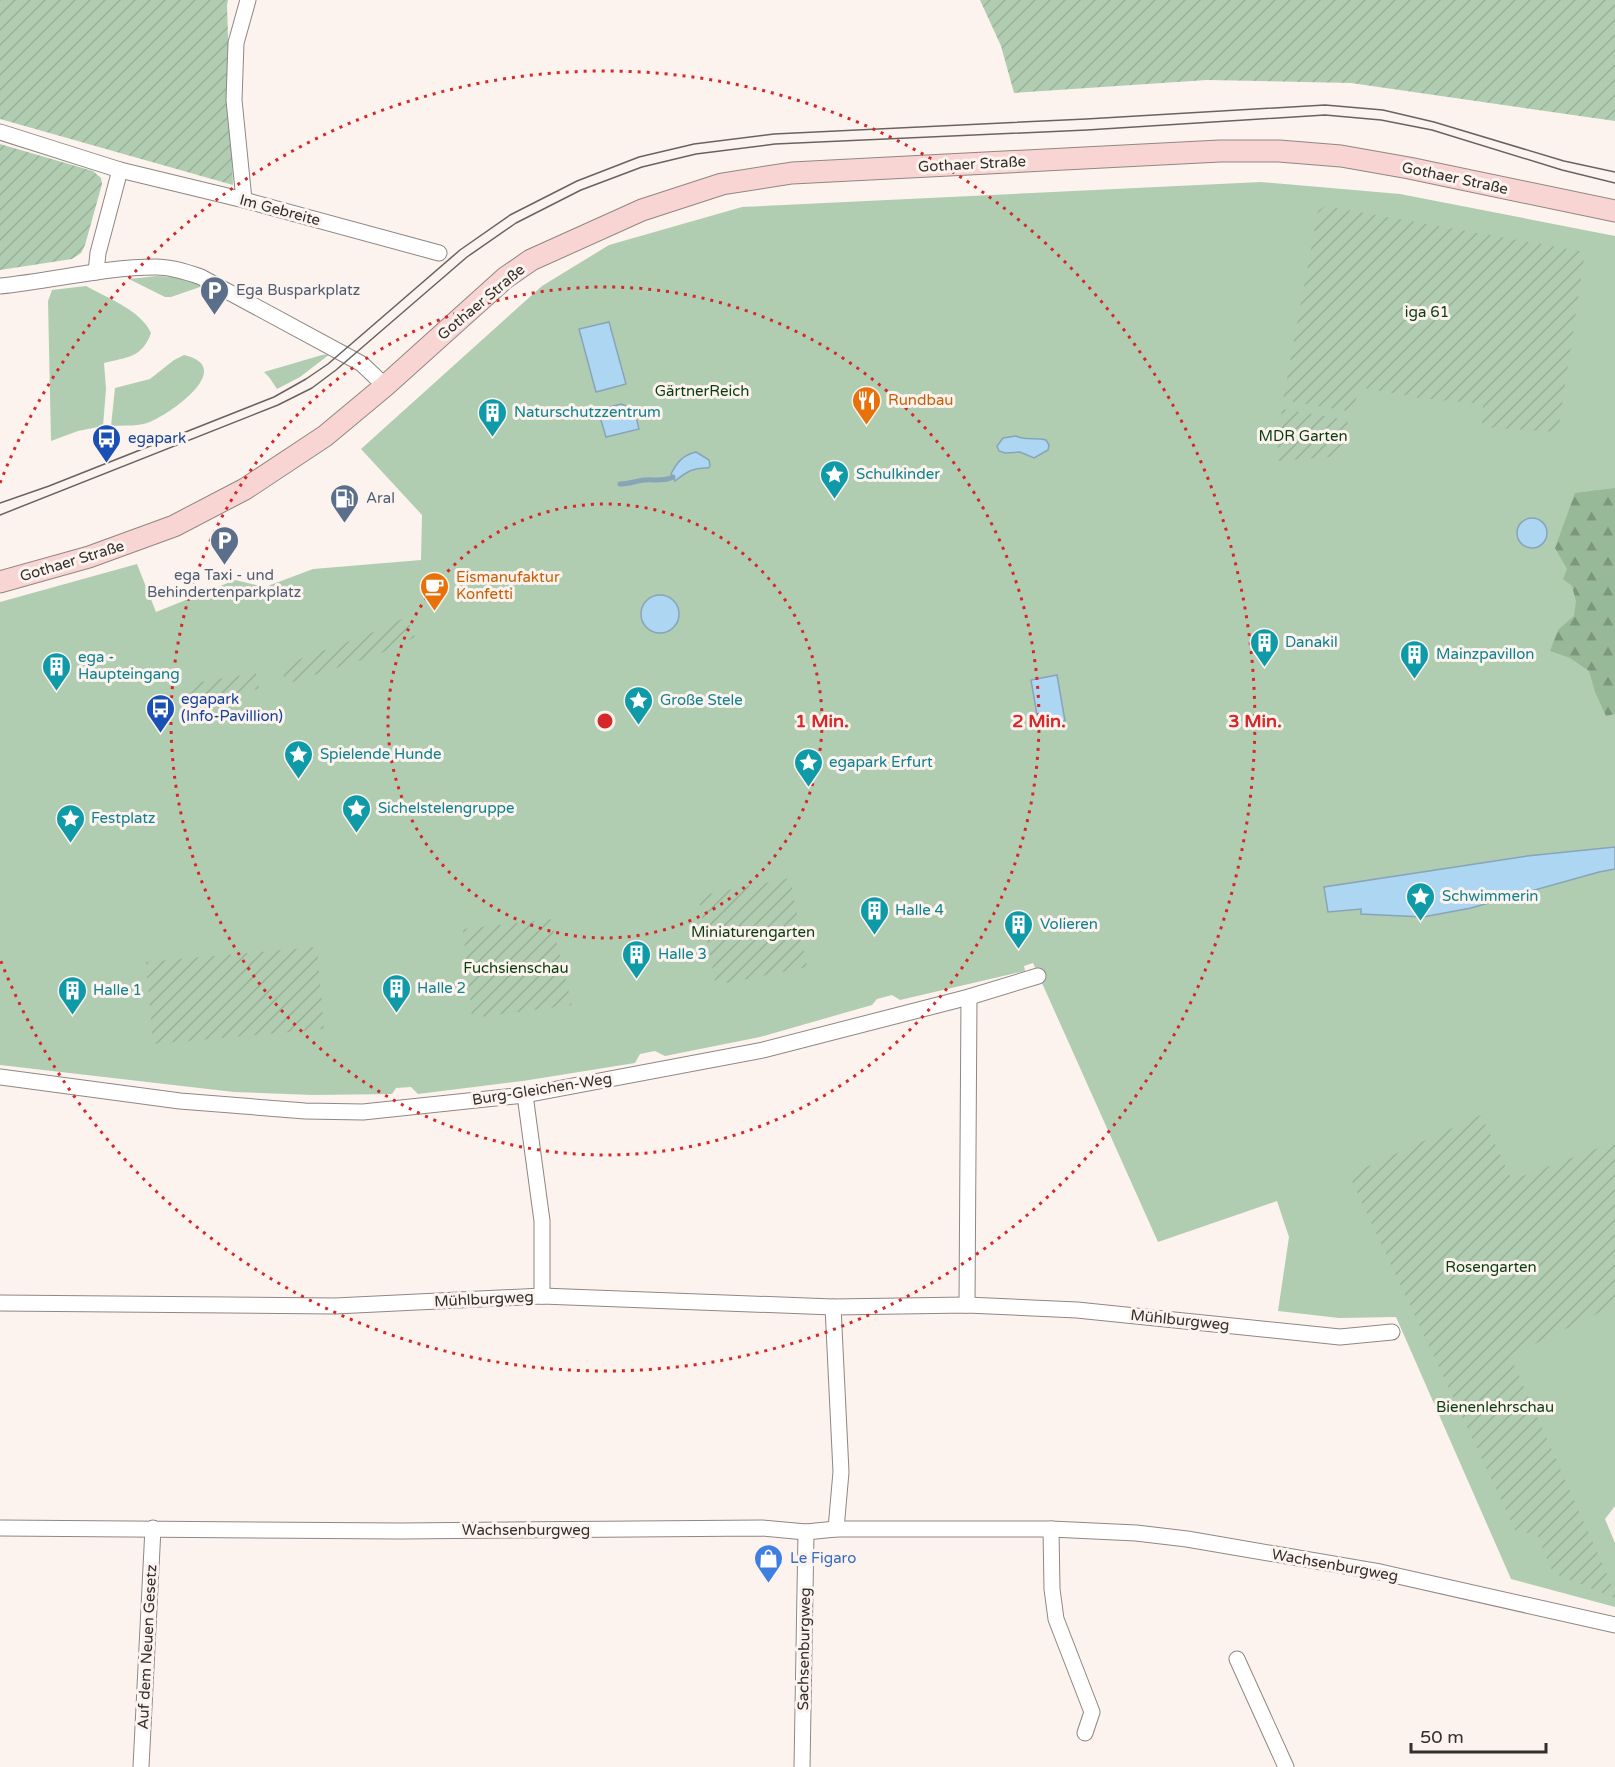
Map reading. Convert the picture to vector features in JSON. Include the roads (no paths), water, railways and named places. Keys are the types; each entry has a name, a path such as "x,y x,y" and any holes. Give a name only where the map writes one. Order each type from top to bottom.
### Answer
{"main road":[{"name":"Gothaer Straße","path":"0,582 89,557 174,526 245,489 325,436 385,386 505,278 531,260 642,210 722,184 792,173 1220,151 1279,151 1341,156 1409,168 1615,211"}],"street":[{"path":"244,200 234,100 236,43 248,0"},
{"name":"Im Gebreite","path":"0,132 120,170 244,200 439,253"},
{"path":"96,272 98,253 120,170"},
{"path":"0,286 34,283 96,272 157,267 182,271 201,277 362,364 385,386"},
{"name":"Burg-Gleichen-Weg","path":"0,1077 180,1101 305,1111 363,1112 525,1095 764,1050 969,997 1038,976"},
{"path":"967,1305 969,997"},
{"path":"525,1095 542,1221 542,1296"},
{"name":"Mühlburgweg","path":"0,1303 335,1306 542,1296 833,1307 967,1305 1077,1310 1340,1337 1392,1332"},
{"path":"833,1307 841,1472 836,1529"},
{"name":"Wachsenburgweg","path":"0,1527 400,1531 762,1528 806,1532 836,1529 1051,1529 1136,1533 1198,1540 1380,1572 1615,1625"},
{"name":"Auf dem Neuen Gesetz","path":"141,1767 153,1528"},
{"path":"1051,1529 1052,1589 1056,1619 1092,1712 1085,1732"},
{"name":"Sachsenburgweg","path":"802,1767 806,1532"},
{"path":"1237,1659 1286,1767"}],"water":[{"path":"609,322 626,384 596,392 579,329"},
{"path":"621,404 634,409 639,429 606,437 600,417 610,407"},
{"path":"1016,436 1046,440 1049,445 1048,450 1034,458 1020,452 999,451 997,446 1003,438"},
{"path":"696,452 709,460 710,466 690,471 675,481 671,474 676,466 684,457"},
{"path":"1532,518 1543,522 1547,533 1543,544 1532,548 1521,544 1517,533 1521,522"},
{"path":"660,595 673,601 679,614 673,627 660,633 647,627 641,614 647,601"},
{"path":"1057,675 1065,721 1039,726 1031,680"},
{"path":"1615,847 1615,869 1471,908 1423,917 1361,914 1361,909 1328,912 1324,887 1527,856"}],"waterway":[{"path":"620,484 673,477"}],"tram line":[{"path":"0,503 49,486 274,397 328,364 460,250 510,215 577,181 639,157 694,144 774,134 1325,105 1383,110 1434,122 1564,161 1615,172"},
{"path":"0,515 278,405 312,388 467,257 516,223 581,190 642,167 696,154 775,144 1087,130 1325,115 1381,120 1432,130 1562,170 1615,183"}],"place":[{"name":"Ega Busparkplatz","path":"215,316"},
{"name":"Rundbau","path":"867,426"},
{"name":"Naturschutzzentrum","path":"493,438"},
{"name":"egapark","path":"107,464"},
{"name":"Schulkinder","path":"835,500"},
{"name":"Aral","path":"345,524"},
{"name":"ega Taxi - und Behindertenparkplatz","path":"224,566"},
{"name":"Eismanufaktur Konfetti","path":"435,612"},
{"name":"Danakil","path":"1264,668"},
{"name":"Mainzpavillon","path":"1415,680"},
{"name":"ega - Haupteingang","path":"57,692"},
{"name":"Große Stele","path":"639,726"},
{"name":"egapark (Info-Pavillion)","path":"160,734"},
{"name":"Spielende Hunde","path":"299,780"},
{"name":"egapark Erfurt","path":"808,788"},
{"name":"Sichelstelengruppe","path":"357,834"},
{"name":"Festplatz","path":"70,844"},
{"name":"Schwimmerin","path":"1421,922"},
{"name":"Halle 4","path":"874,936"},
{"name":"Volieren","path":"1019,950"},
{"name":"Halle 3","path":"637,980"},
{"name":"Halle 2","path":"396,1014"},
{"name":"Halle 1","path":"72,1016"},
{"name":"Le Figaro","path":"769,1584"}],"park label":[{"name":"iga 61","path":"1427,312"},
{"name":"GärtnerReich","path":"702,391"},
{"name":"MDR Garten","path":"1303,436"},
{"name":"Miniaturengarten","path":"753,932"},
{"name":"Fuchsienschau","path":"516,968"},
{"name":"Rosengarten","path":"1491,1267"},
{"name":"Bienenlehrschau","path":"1495,1407"}]}
